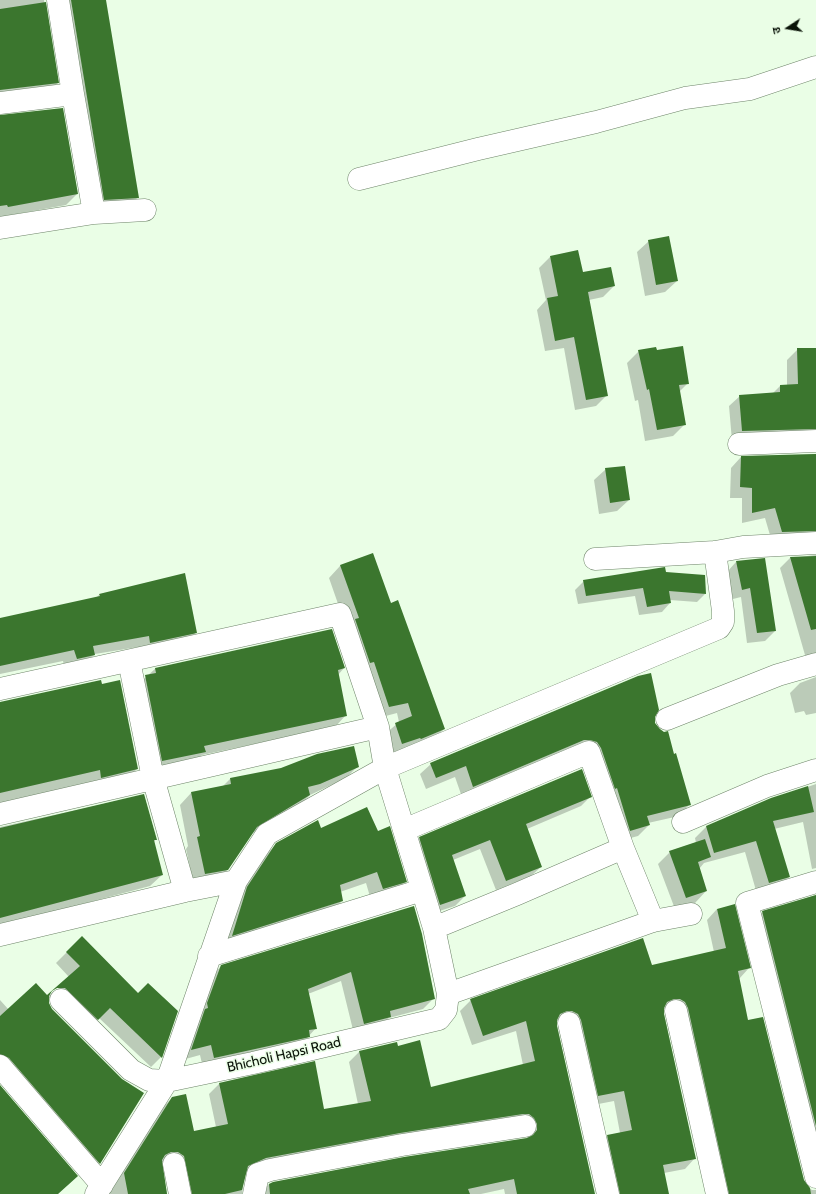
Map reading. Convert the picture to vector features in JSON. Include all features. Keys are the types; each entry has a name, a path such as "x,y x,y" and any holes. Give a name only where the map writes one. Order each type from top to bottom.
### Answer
{"street":[{"path":"58,0 94,213"},
{"path":"359,179 478,149 596,122 684,98 750,88 816,67"},
{"path":"0,103 73,94"},
{"path":"0,228 94,213 145,210"},
{"path":"739,444 816,441"},
{"path":"595,559 715,552 743,547 816,543"},
{"path":"0,1066 99,1189 167,1081 236,880 267,834 385,768 719,628 723,622 724,611 715,552"},
{"name":"Bhicholi Hapsi Road","path":"61,1000 132,1070 149,1080 167,1081 254,1063 439,1019 446,1010 448,994 434,928 385,768 378,727 340,614 128,661"},
{"path":"0,689 128,661 153,778 185,891"},
{"path":"667,719 778,675 816,664"},
{"path":"0,814 378,727"},
{"path":"404,830 589,752 623,848 653,921"},
{"path":"683,822 766,786 816,770"},
{"path":"434,928 623,848"},
{"path":"0,935 236,880"},
{"path":"816,882 748,903 816,1177"},
{"path":"209,956 422,890"},
{"path":"448,994 653,921 691,914"},
{"path":"676,1011 717,1194"},
{"path":"569,1023 608,1194"},
{"path":"254,1194 258,1174 270,1170 402,1145 525,1126"},
{"path":"174,1164 180,1194"}],"building":[{"path":"71,0 106,0 139,198 104,200"},
{"path":"46,2 59,83 0,90 0,9"},
{"path":"63,108 78,194 8,207 7,205 0,206 0,115"},
{"path":"669,236 678,281 656,285 648,240"},
{"path":"578,250 583,272 611,267 615,286 588,292 608,396 586,400 574,337 555,341 547,298 558,296 550,256"},
{"path":"683,346 689,384 679,385 686,425 657,430 649,389 647,390 638,350 656,347 657,350"},
{"path":"797,348 816,348 816,429 742,431 739,395 780,392 780,385 798,384"},
{"path":"816,454 816,531 782,532 775,508 752,513 752,488 740,487 741,456"},
{"path":"625,466 630,500 610,503 605,468"},
{"path":"373,553 391,603 398,600 445,729 421,739 420,738 402,744 395,723 412,716 408,703 389,707 374,662 370,663 355,619 359,618 340,565"},
{"path":"816,556 816,629 811,630 790,557"},
{"path":"765,558 776,631 757,633 750,588 742,590 736,561"},
{"path":"665,567 666,572 705,575 706,594 669,591 671,603 647,607 643,588 586,596 583,580"},
{"path":"185,573 197,633 150,643 149,636 93,646 95,655 77,659 74,650 0,666 0,618 100,596 99,594"},
{"path":"332,629 345,668 338,670 347,716 204,746 206,752 162,761 145,675 156,673 155,668"},
{"path":"651,673 659,710 655,717 655,723 664,732 668,731 691,805 647,816 650,825 630,831 617,788 615,789 601,748 597,742 590,740 584,740 473,787 466,766 436,778 430,763 638,676"},
{"path":"101,680 102,684 120,680 138,769 101,778 100,770 0,793 0,702"},
{"path":"354,746 359,767 320,784 308,787 310,795 257,827 228,870 205,874 197,837 200,836 191,792 231,784 230,778 281,768 317,754"},
{"path":"582,769 592,797 526,824 542,867 506,881 490,840 452,855 466,896 440,905 419,837"},
{"path":"808,786 814,812 773,821 790,877 769,883 756,841 714,853 706,826 771,798"},
{"path":"144,794 157,840 154,840 163,875 0,918 0,828"},
{"path":"367,807 378,831 390,826 407,882 383,889 377,872 340,885 343,901 232,936 247,887 276,843 318,820 321,828"},
{"path":"705,839 711,857 698,862 707,891 686,898 669,851"},
{"path":"816,895 816,1126 762,911"},
{"path":"735,904 751,968 738,971 748,1020 763,1017 804,1180 810,1188 811,1194 729,1194 688,1008 685,1002 680,999 674,999 667,1002 664,1008 664,1014 696,1159 663,1165 669,1194 620,1194 607,1135 632,1130 624,1091 598,1096 581,1020 578,1014 572,1011 567,1011 560,1014 557,1020 557,1026 595,1194 517,1194 514,1179 468,1189 470,1194 270,1194 269,1184 273,1182 404,1157 527,1138 533,1135 537,1130 537,1124 534,1118 529,1114 523,1114 400,1133 266,1158 248,1166 242,1190 225,1194 192,1194 184,1156 178,1152 171,1152 165,1155 162,1160 167,1194 128,1194 124,1173 172,1097 186,1094 194,1131 228,1124 219,1083 315,1061 324,1109 371,1101 359,1051 397,1042 398,1046 420,1040 431,1087 535,1061 526,1021 483,1036 470,999 643,938 652,965 726,948 717,909"},
{"path":"414,906 422,934 435,999 390,1011 391,1017 364,1024 351,972 308,989 317,1029 309,1030 310,1037 214,1058 211,1045 191,1050 205,1009 208,1008 207,1003 221,965"},
{"path":"82,936 138,993 148,983 178,1011 162,1058 110,1008 98,1020 65,988 57,988 52,991 49,996 49,1003 52,1009 122,1079 144,1093 100,1164 9,1058 0,1054 0,1016 36,983 47,995 80,966 66,952"},
{"path":"0,1085 78,1176 58,1194 0,1194"}]}
